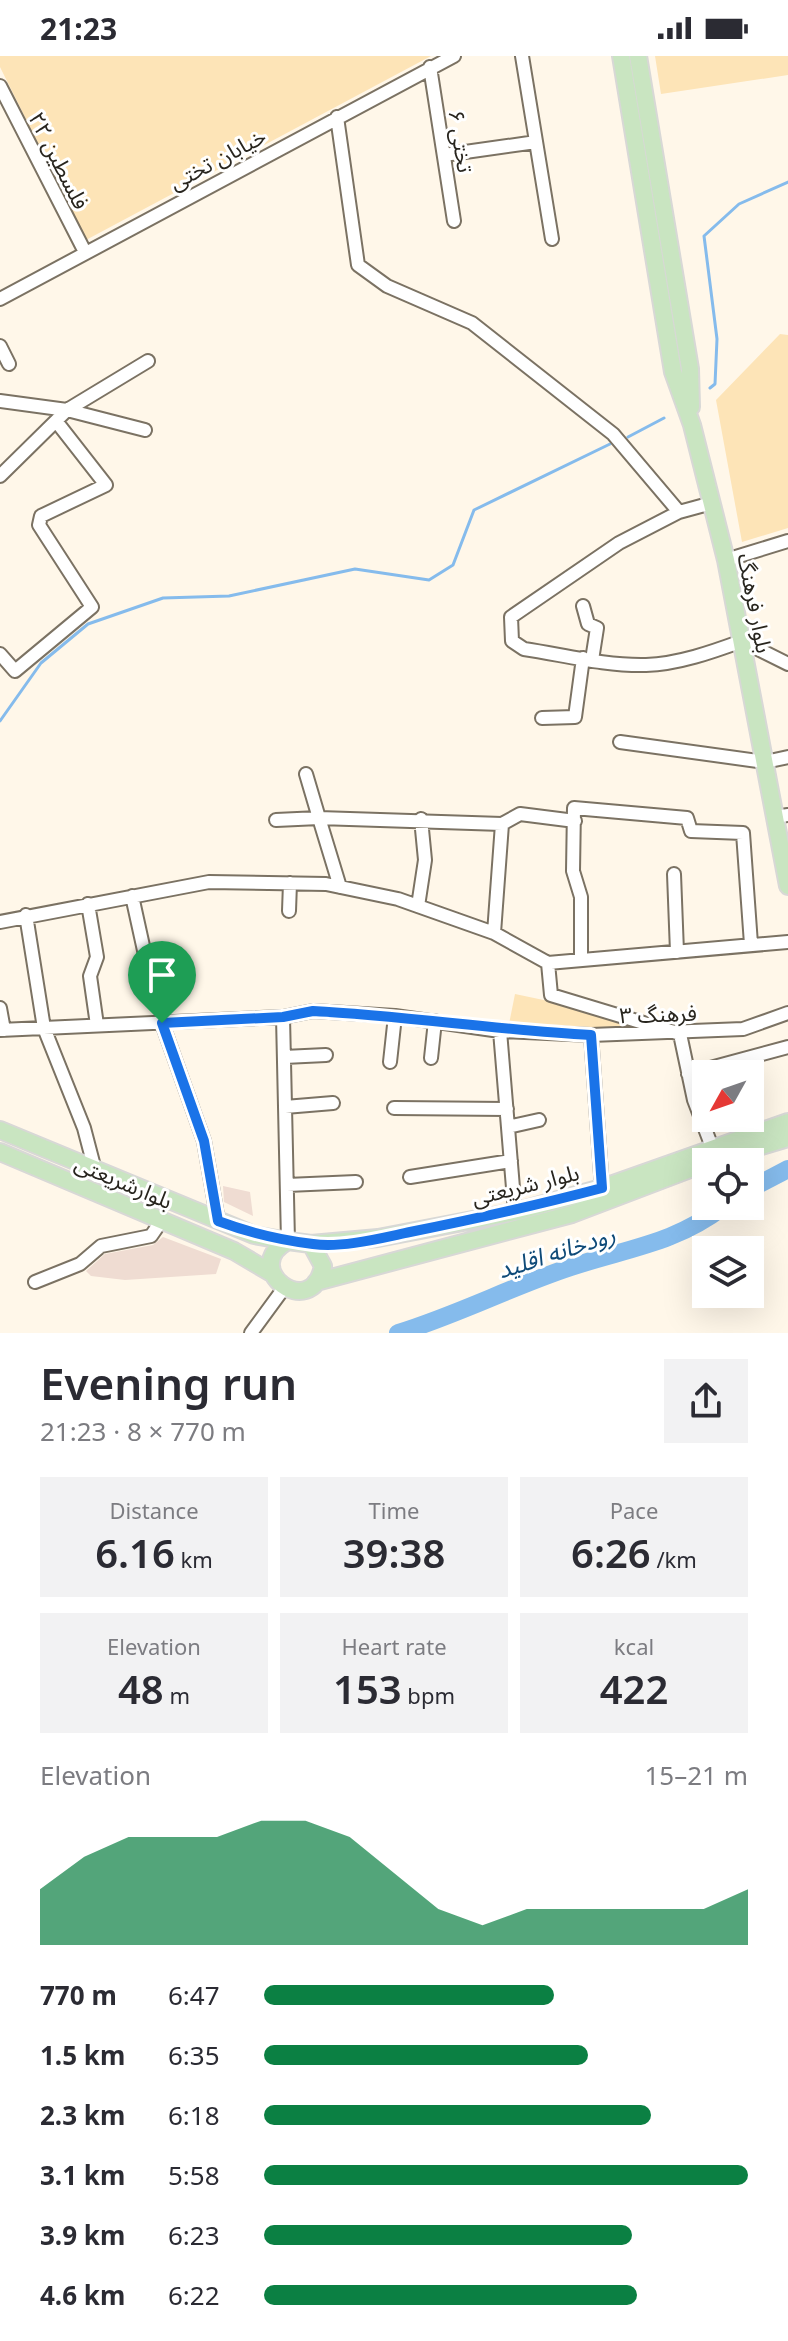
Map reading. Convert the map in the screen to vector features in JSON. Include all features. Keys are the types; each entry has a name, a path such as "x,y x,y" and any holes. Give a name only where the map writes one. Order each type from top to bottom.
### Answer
{"main road":[{"name":"بلوار فرهنگ","path":"621,56 673,372 692,425 726,560 765,762 782,816 788,886"},
{"name":"بلوار فرهنگ","path":"638,56 690,369 692,425"},
{"name":"بلوار شریعتی","path":"764,1124 788,1122"},
{"path":"0,1130 254,1235 311,1244 323,1266 316,1282"},
{"name":"بلوار شریعتی","path":"721,1148 742,1132"},
{"path":"746,1148 788,1138"},
{"name":"بلوارشریعتی","path":"0,1152 234,1251 273,1274"},
{"name":"بلوار شریعتی","path":"311,1244 378,1238 515,1212 692,1162"},
{"path":"288,1241 275,1251 273,1274 284,1288 301,1291 316,1282 572,1214 692,1164"},
{"path":"378,1238 381,1264"}],"street":[{"name":"خیابان تختی","path":"4,297 450,56"},
{"path":"522,56 552,239"},
{"name":"تختی ۶","path":"430,67 454,221"},
{"name":"فلسطین ۲۲","path":"0,86 85,252"},
{"path":"337,117 358,265 387,286 472,323 613,434 679,512"},
{"path":"444,155 536,142"},
{"path":"0,281 4,297"},
{"path":"0,346 9,364"},
{"path":"0,476 67,410 148,361"},
{"path":"0,401 67,410 145,430"},
{"path":"0,654 15,671 92,607 39,525 41,516 106,485 56,421"},
{"path":"712,503 679,512 619,543 511,617 512,641 524,649 648,665 708,653 742,641 788,664"},
{"path":"726,560 788,541"},
{"path":"542,718 575,717 597,628 588,624 583,606"},
{"path":"620,742 765,762 788,757"},
{"path":"306,774 340,887"},
{"path":"581,959 581,897 573,871 574,808 687,818 691,831 743,833 751,944"},
{"path":"276,820 421,819 502,824 520,814 575,821"},
{"path":"418,906 425,860 421,819"},
{"path":"494,933 502,824"},
{"path":"674,874 677,952"},
{"path":"0,922 209,882 290,883 340,887 418,906 494,933 548,963 788,942"},
{"path":"289,911 290,883"},
{"path":"132,896 145,955"},
{"path":"88,904 97,957 90,976 97,1025"},
{"path":"26,915 44,1028 84,1128 95,1170"},
{"path":"548,963 551,995 680,1034 707,1148"},
{"path":"0,1008 2,1030"},
{"name":"فرهنگ ۳","path":"2,1030 283,1017 313,1011 395,1016 500,1031 591,1035 680,1034 743,1029 788,1013"},
{"path":"390,1062 395,1016"},
{"path":"283,1017 288,1241"},
{"path":"431,1058 435,1021"},
{"path":"162,1023 204,1141 218,1221"},
{"path":"500,1031 515,1212"},
{"path":"591,1035 602,1188"},
{"path":"688,1074 788,1047"},
{"path":"284,1057 326,1055"},
{"path":"285,1107 333,1103"},
{"path":"394,1108 507,1109"},
{"path":"508,1127 539,1120"},
{"path":"410,1177 511,1161"},
{"path":"287,1185 356,1182"},
{"path":"35,1282 80,1264 101,1246 151,1236 162,1220"},
{"path":"251,1333 284,1288"}],"shaded area":[{"path":"0,56 431,56 86,240 0,67"},
{"path":"655,56 788,56 788,75 661,94"},
{"path":"780,334 788,335 788,528 742,542 716,400"},
{"path":"515,994 653,1023 651,1029 550,1030 509,1024"}],"building":[{"path":"223,1186 250,1192 253,1216 224,1202"},
{"path":"163,1237 221,1259 216,1274 125,1280 91,1276 86,1271 105,1254 153,1245"}],"waterway":[{"path":"710,388 715,384 717,339 704,236 739,204 788,182"},
{"path":"628,437 664,418"},
{"path":"0,721 41,663 88,624 163,598 229,596 355,569 429,580 453,565 474,510 610,444"},
{"name":"رودخانه اقلید","path":"764,1182 788,1169"},
{"name":"رودخانه اقلید","path":"398,1333 549,1275 669,1237 703,1220"}],"route":[{"path":"313,1011 395,1016 500,1031 591,1035 602,1188 515,1212 378,1238 311,1244 254,1235 218,1221 204,1141 162,1023 283,1017 313,1011"}]}
